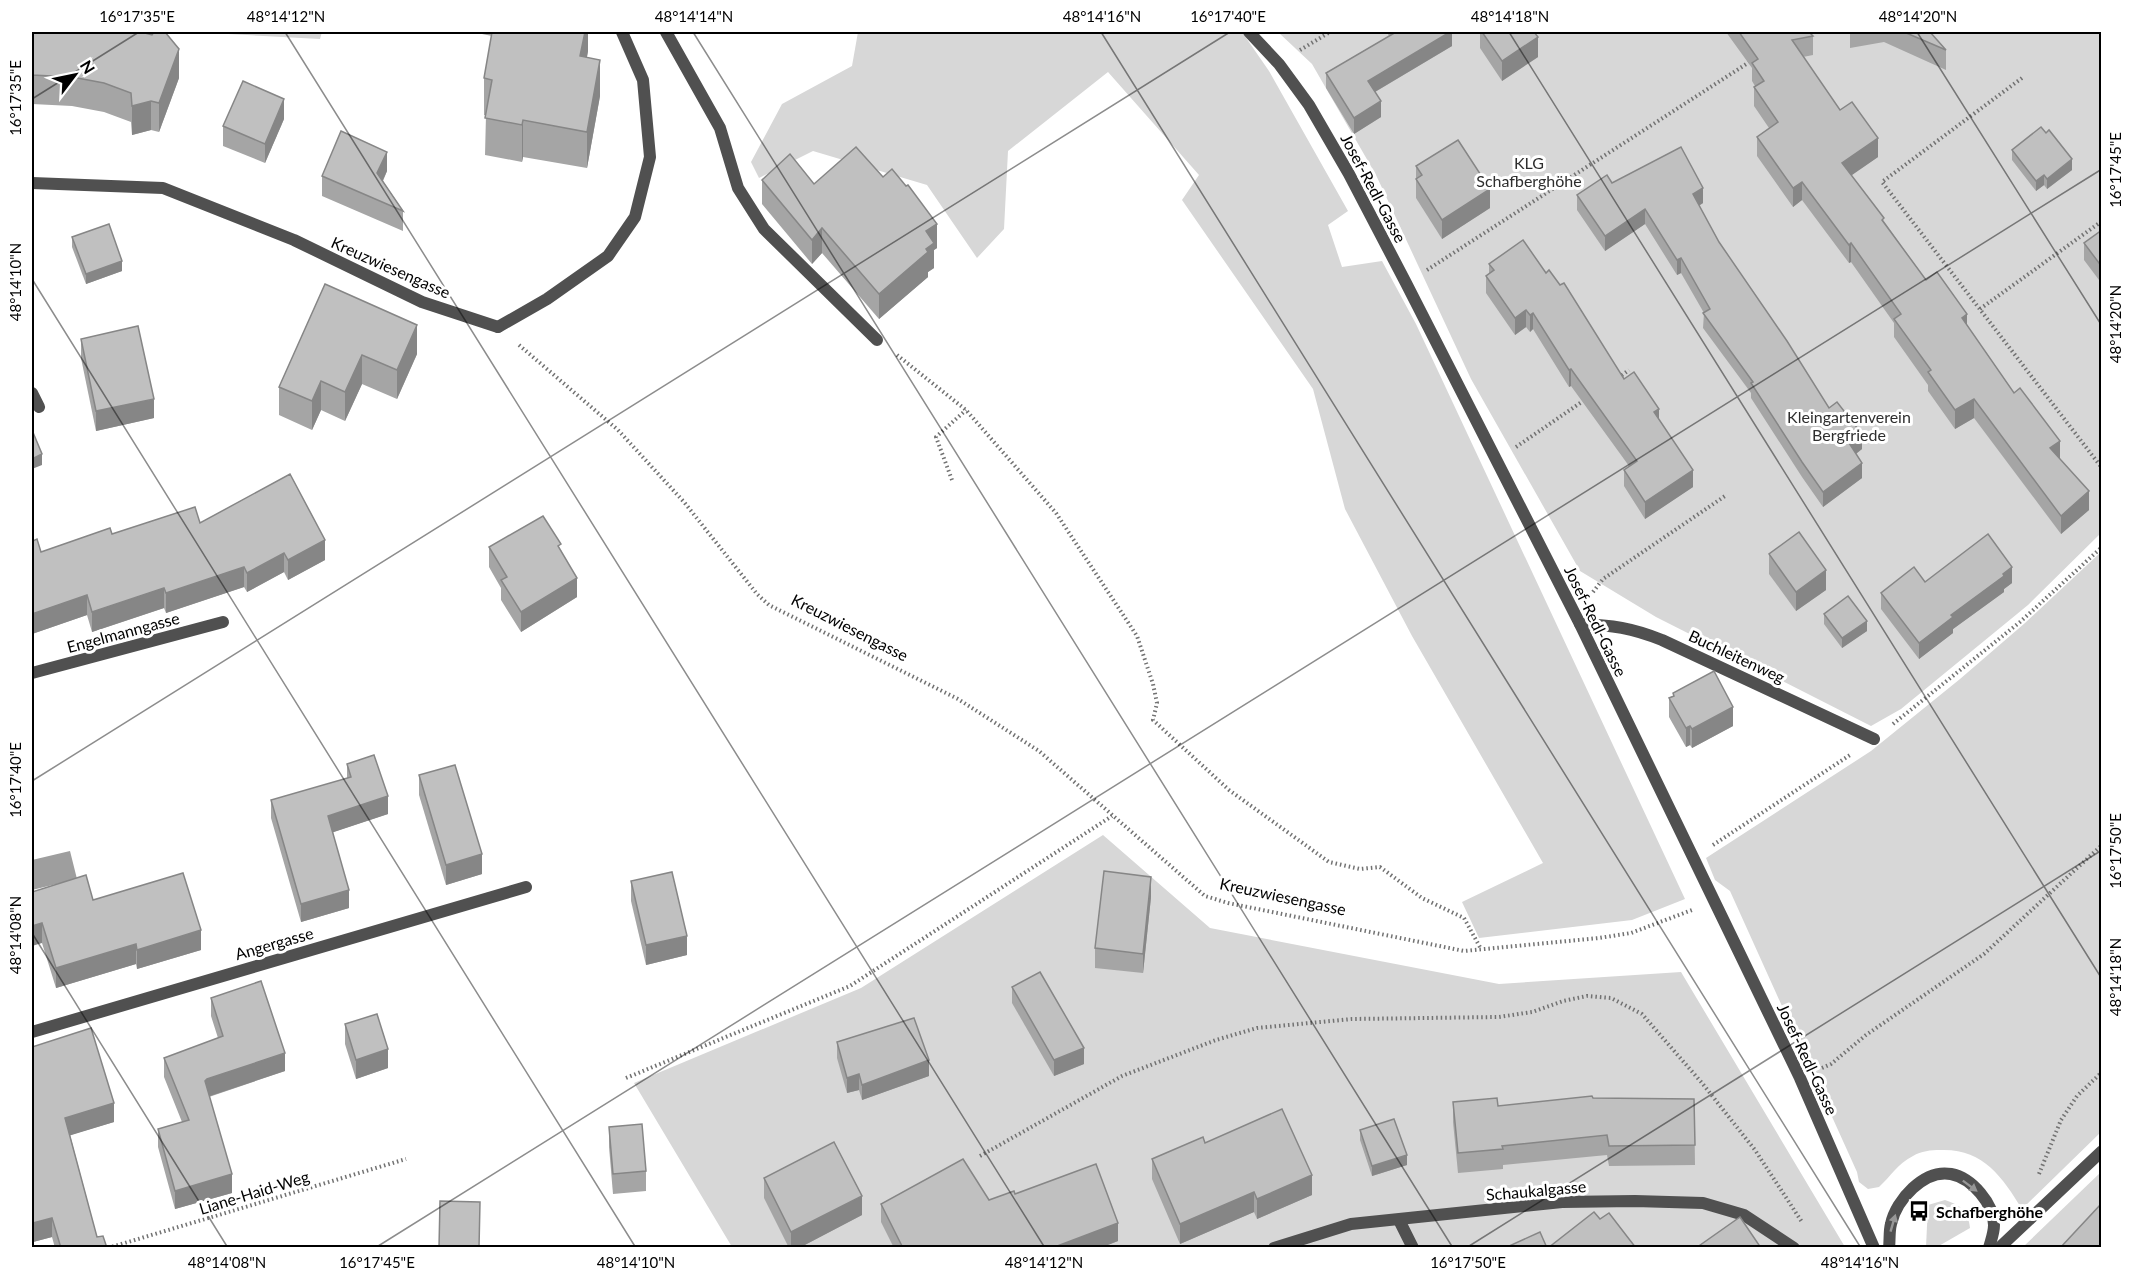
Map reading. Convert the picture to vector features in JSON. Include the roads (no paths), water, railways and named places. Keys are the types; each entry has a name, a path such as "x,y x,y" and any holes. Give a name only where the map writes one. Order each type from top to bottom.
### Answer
{"street":[{"name":"Kreuzwiesengasse","path":"32,183 163,188 294,240 422,302 498,327 547,299 608,256 635,217 650,157 643,80 622,32"},
{"path":"666,32 720,128 738,188 764,229 878,340"},
{"name":"Josef-Redl-Gasse","path":"1249,32 1279,64 1309,105 1349,174 1406,283 1580,624 1800,1078 1874,1248"},
{"path":"32,393 39,407"},
{"name":"Engelmanngasse","path":"32,673 223,622"},
{"name":"Buchleitenweg","path":"1580,624 1636,629 1874,739"},
{"name":"Angergasse","path":"32,1032 526,887"},
{"path":"1999,1248 2102,1151"},
{"path":"1889,1248 1891,1223 1910,1189 1931,1176 1951,1174 1968,1182 1993,1212 1994,1226 1989,1248"},
{"name":"Schaukalgasse","path":"1274,1248 1351,1224 1563,1202 1635,1201 1703,1203 1744,1215 1794,1248"},
{"path":"1399,1220 1413,1248"}],"place":[{"name":"Schafberghöhe","path":"1919,1211"}],"park label":[{"name":"KLG Schafberghöhe","path":"1529,171"},
{"name":"Kleingartenverein Bergfriede","path":"1849,425"}]}
